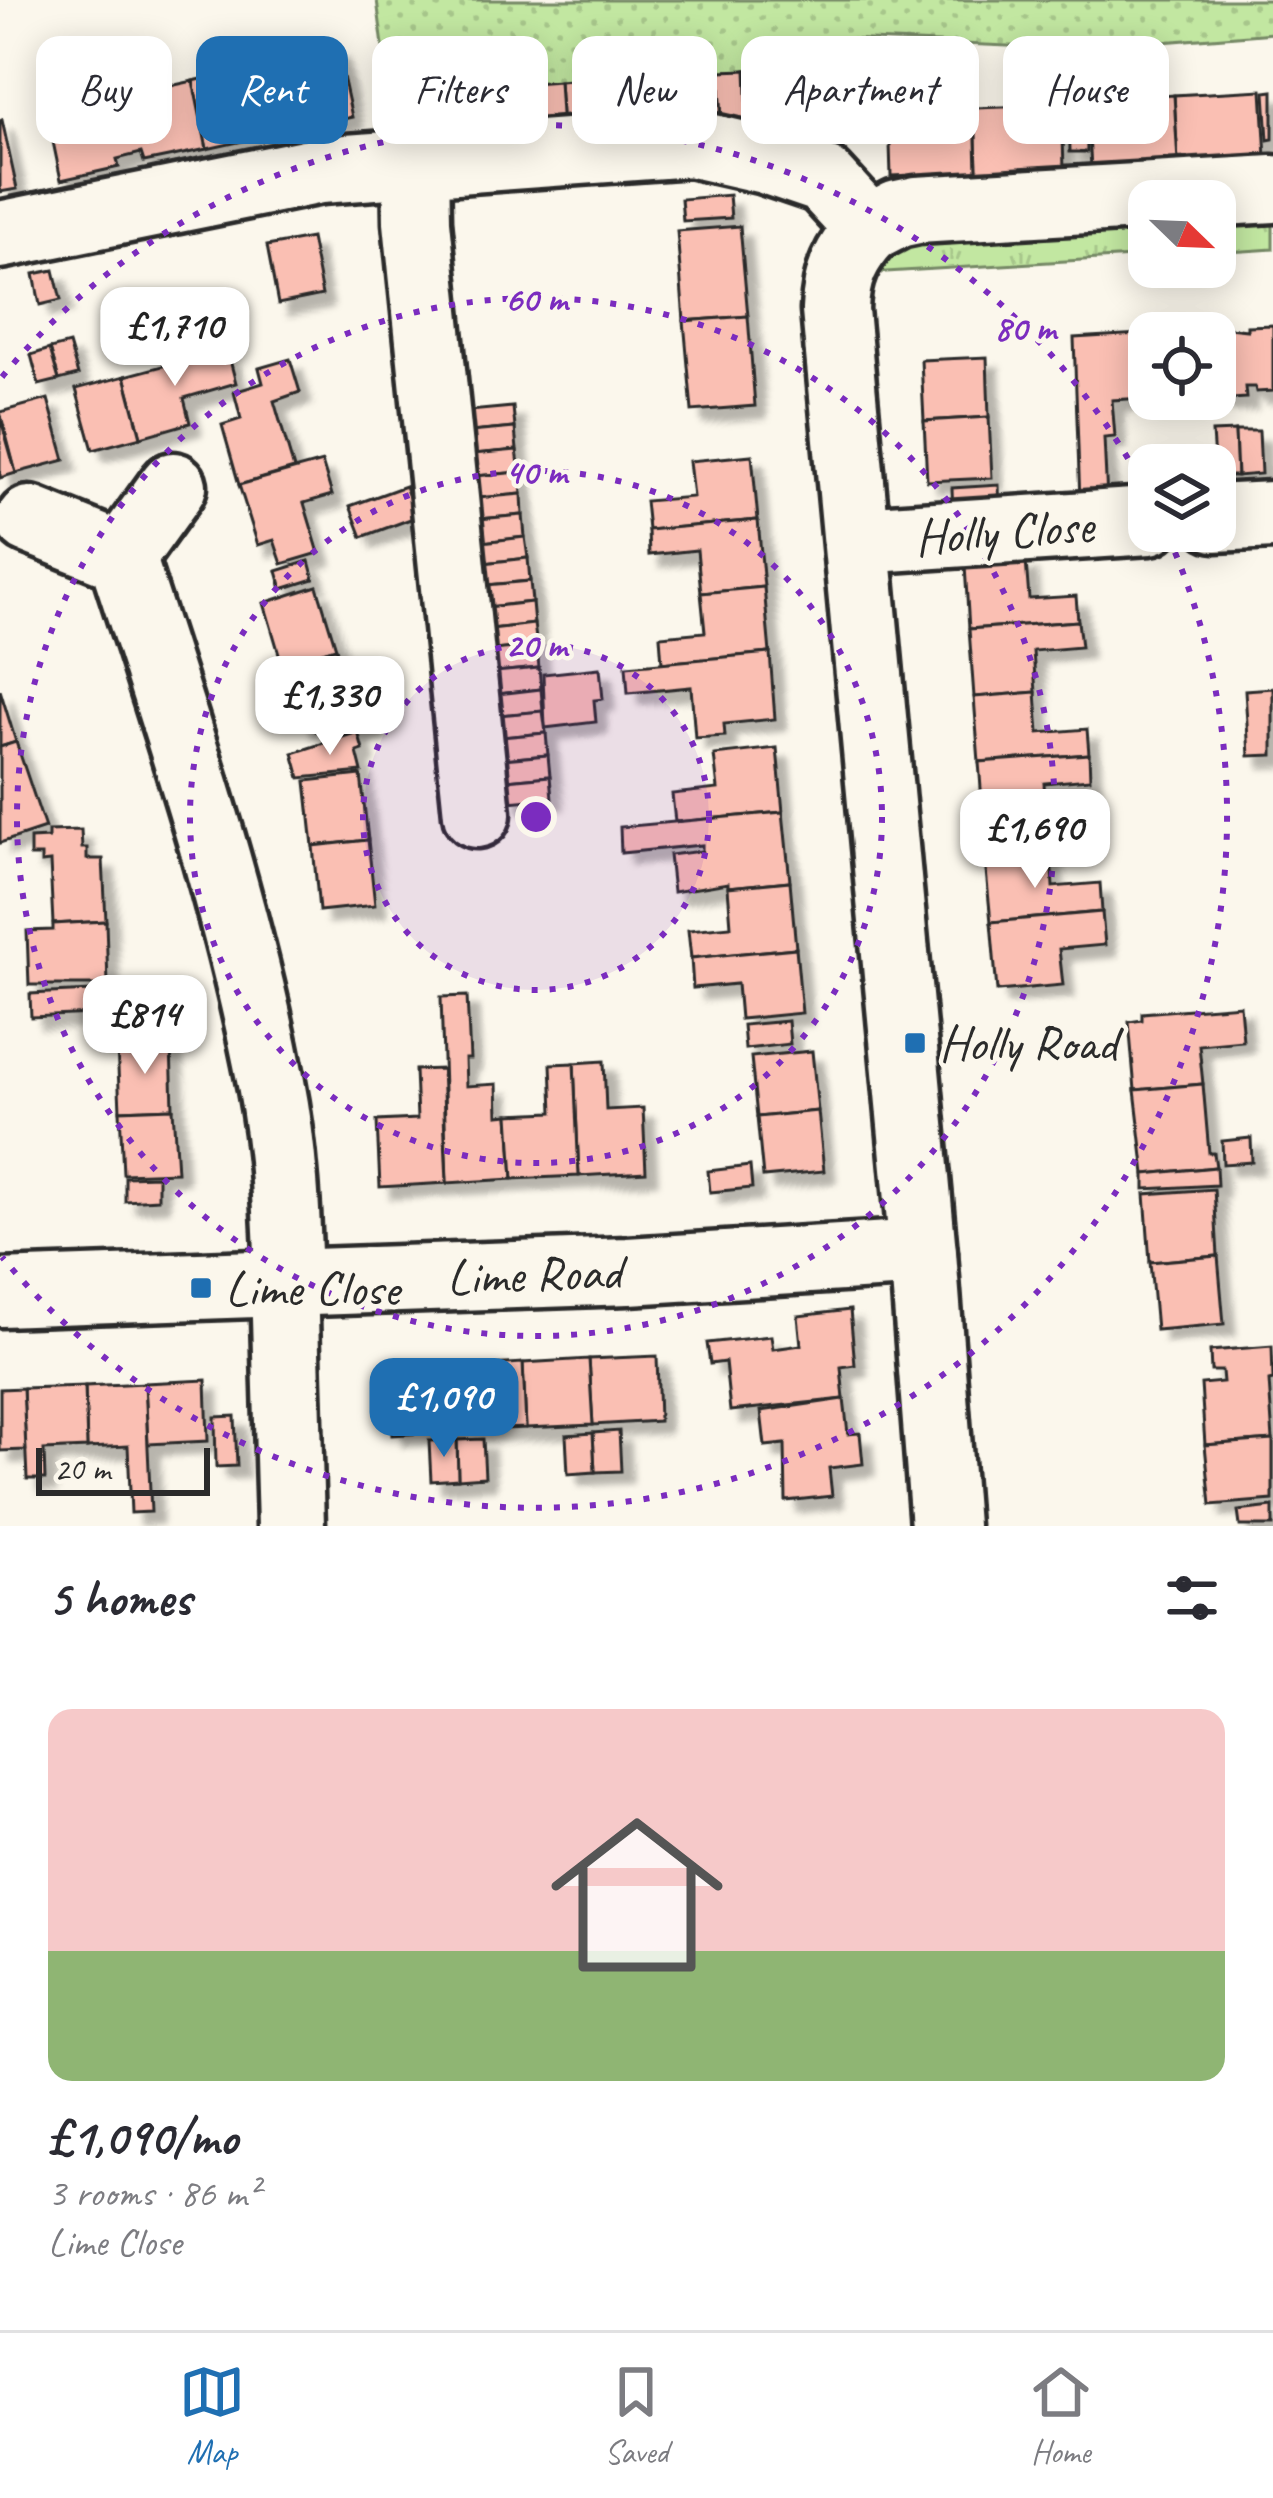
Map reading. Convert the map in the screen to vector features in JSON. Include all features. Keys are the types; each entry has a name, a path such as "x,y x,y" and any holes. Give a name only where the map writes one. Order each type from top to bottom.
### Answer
{"street":[{"path":"0,235 320,170 690,143 824,180 869,230"},
{"path":"416,163 477,814"},
{"path":"944,1526 859,540 844,418 836,281 850,249 869,230 898,214 917,210 1273,189"},
{"path":"122,557 172,486"},
{"path":"1236,517 1273,515"},
{"path":"30,520 122,557"},
{"name":"Holly Close","path":"859,540 1128,522"},
{"path":"122,557 190,772 272,1084 283,1166 291,1526"},
{"name":"Lime Road","path":"0,1293 628,1270 923,1253"}],"green space":[{"path":"377,0 1273,0 1273,33 1169,41 1169,36 1003,36 1003,46 979,45 979,36 741,36 741,70 717,72 717,36 572,36 572,81 548,82 548,36 382,36"},
{"path":"1273,214 1273,249 1236,252 1236,216"},
{"path":"1128,223 1128,257 869,273 895,240"}],"building":[{"path":"741,70 741,120 722,121 719,71"},
{"path":"717,71 722,121 717,121"},
{"path":"572,80 572,130 562,131 559,81"},
{"path":"193,81 196,144 206,144 207,149 144,162 141,153 117,159 119,167 61,180 53,144 172,144 172,86"},
{"path":"559,81 562,131 548,132 548,82"},
{"path":"1262,90 1266,157 1178,162 1174,95"},
{"path":"1273,91 1273,139 1268,140 1265,92"},
{"path":"1169,95 1174,95 1178,162 1091,168 1090,144 1169,144"},
{"path":"1003,107 1003,144 1063,144 1064,169 977,172 979,108"},
{"path":"0,121 17,189 0,192"},
{"path":"890,144 976,144 977,172 891,176"},
{"path":"1070,144 1087,144 1087,152 1070,152"},
{"path":"729,195 731,218 683,221 681,199"},
{"path":"740,226 748,316 684,321 677,231"},
{"path":"311,238 322,295 278,304 267,246"},
{"path":"54,270 61,300 40,305 34,274"},
{"path":"748,316 755,406 692,411 684,321"},
{"path":"1273,325 1273,391 1245,387 1246,398 1236,399 1236,329 1247,330 1247,326"},
{"path":"1128,335 1128,399 1112,400 1115,437 1104,438 1107,499 1080,501 1074,338"},
{"path":"193,342 199,364 229,356 236,383 184,398 190,423 141,437 125,376 174,363 170,349"},
{"path":"69,344 78,375 59,380 50,349"},
{"path":"50,349 59,380 39,385 31,355"},
{"path":"987,357 989,417 924,421 921,360"},
{"path":"290,359 300,392 274,401 294,469 239,485 222,425 241,419 234,392 263,383 259,368"},
{"path":"125,376 141,437 93,450 76,389"},
{"path":"48,399 65,460 16,473 0,412"},
{"path":"513,407 515,428 470,432 469,411"},
{"path":"0,416 16,473 0,478"},
{"path":"989,417 992,478 927,481 924,421"},
{"path":"515,428 517,450 473,454 470,432"},
{"path":"1235,431 1236,444 1213,444 1212,432"},
{"path":"1235,431 1259,431 1261,474 1237,476"},
{"path":"517,450 520,472 475,476 473,454"},
{"path":"752,455 758,520 648,530 645,501 693,497 689,461"},
{"path":"322,462 332,495 304,503 319,553 282,564 274,540 258,545 239,485"},
{"path":"520,472 522,494 477,498 475,476"},
{"path":"999,485 1000,511 953,514 952,488"},
{"path":"405,486 416,517 362,537 350,506"},
{"path":"522,494 523,515 479,519 477,498"},
{"path":"523,515 525,537 482,542 479,519"},
{"path":"758,520 764,587 701,593 697,550 649,555 648,530"},
{"path":"525,537 528,558 484,563 482,542"},
{"path":"528,558 530,581 486,585 484,563"},
{"path":"309,561 314,579 282,589 277,571"},
{"path":"1026,561 1029,599 1076,596 1078,621 969,629 965,566"},
{"path":"530,581 532,602 488,607 486,585"},
{"path":"317,586 336,648 282,664 264,603"},
{"path":"764,587 770,653 662,663 660,636 705,632 701,593"},
{"path":"532,602 534,624 491,629 488,607"},
{"path":"1078,621 1081,647 1033,651 1036,692 974,697 969,629"},
{"path":"534,624 537,646 493,650 491,629"},
{"path":"537,646 539,668 495,672 493,650"},
{"path":"336,648 353,703 366,699 374,727 327,741 324,729 316,731 314,723 302,726 282,664"},
{"path":"770,653 775,719 724,724 725,736 695,738 691,687 628,693 626,666"},
{"path":"539,668 541,689 498,694 495,672"},
{"path":"600,668 603,699 594,700 596,722 545,728 543,674"},
{"path":"1273,688 1273,755 1249,756 1245,690"},
{"path":"541,689 543,711 499,715 498,694"},
{"path":"0,690 16,742 0,747"},
{"path":"1036,692 1039,733 1087,729 1089,754 979,762 974,697"},
{"path":"543,711 546,733 501,737 499,715"},
{"path":"358,732 362,772 300,778 293,753"},
{"path":"546,733 548,755 503,759 501,737"},
{"path":"16,742 45,828 0,843 0,747"},
{"path":"777,748 783,812 675,822 672,794 718,789 714,755"},
{"path":"1089,754 1090,779 1044,783 1047,824 984,828 979,762"},
{"path":"548,755 550,776 506,780 503,759"},
{"path":"361,775 368,840 313,846 306,781"},
{"path":"550,776 552,798 508,802 506,780"},
{"path":"783,812 790,881 728,887 728,883 673,892 669,855 702,851 702,845 621,853 620,827"},
{"path":"81,830 87,859 103,859 106,921 53,924 50,862 30,856 30,839 48,838 48,831"},
{"path":"368,840 375,905 319,911 313,846"},
{"path":"1051,854 1053,887 1100,883 1102,912 991,922 985,860"},
{"path":"790,881 796,948 691,958 688,930 731,926 728,887"},
{"path":"1102,912 1105,945 1059,949 1063,985 997,991 991,922"},
{"path":"106,921 108,985 29,985 27,931 53,930 53,924"},
{"path":"796,948 802,1013 740,1019 737,984 693,988 691,958"},
{"path":"112,990 113,1013 31,1017 30,994"},
{"path":"467,996 470,1059 465,1059 466,1086 497,1084 498,1115 509,1114 513,1179 447,1183 441,997"},
{"path":"1240,1005 1243,1041 1199,1045 1203,1084 1135,1090 1129,1022 1142,1020 1142,1013"},
{"path":"151,1016 153,1038 117,1040 116,1018"},
{"path":"788,1021 790,1044 745,1049 743,1025"},
{"path":"171,1045 173,1108 120,1110 117,1047"},
{"path":"812,1051 818,1111 757,1117 751,1057"},
{"path":"604,1061 606,1110 643,1108 646,1172 579,1176 574,1063"},
{"path":"574,1063 579,1176 513,1179 509,1114 553,1112 551,1064"},
{"path":"442,1069 447,1183 380,1187 377,1121 417,1119 415,1070"},
{"path":"1203,1084 1209,1153 1214,1153 1216,1167 1145,1174 1135,1090"},
{"path":"173,1108 177,1172 123,1174 120,1110"},
{"path":"818,1111 824,1171 763,1177 757,1117"},
{"path":"1251,1138 1252,1162 1223,1164 1222,1141"},
{"path":"750,1166 752,1188 710,1192 708,1171"},
{"path":"1216,1167 1217,1185 1145,1189 1145,1174"},
{"path":"158,1176 158,1199 125,1201 125,1177"},
{"path":"1214,1189 1218,1256 1150,1262 1145,1194"},
{"path":"1218,1256 1224,1324 1156,1330 1150,1262"},
{"path":"850,1310 855,1365 841,1367 844,1399 730,1411 725,1362 710,1364 707,1343 771,1336 773,1349 801,1345 798,1316"},
{"path":"1272,1346 1273,1440 1205,1445 1201,1384 1223,1382 1222,1371 1211,1371 1210,1351"},
{"path":"657,1356 659,1421 593,1425 589,1359"},
{"path":"589,1359 593,1425 526,1428 523,1363"},
{"path":"523,1363 526,1428 458,1431 455,1367"},
{"path":"455,1367 458,1431 392,1435 388,1370"},
{"path":"206,1380 208,1441 148,1444 145,1383"},
{"path":"145,1383 151,1512 131,1513 128,1446 87,1448 85,1386"},
{"path":"85,1386 87,1448 44,1450 45,1479 27,1479 23,1388"},
{"path":"23,1388 26,1450 0,1451 0,1389"},
{"path":"844,1399 848,1434 860,1433 863,1464 829,1468 832,1496 786,1501 785,1444 765,1446 761,1411"},
{"path":"235,1416 237,1466 216,1467 215,1417"},
{"path":"619,1431 621,1471 595,1472 593,1433"},
{"path":"593,1433 595,1472 568,1474 566,1435"},
{"path":"483,1439 485,1477 458,1479 457,1440"},
{"path":"457,1440 458,1479 431,1481 429,1441"},
{"path":"1273,1440 1273,1500 1211,1505 1205,1445"},
{"path":"1273,1507 1273,1526 1240,1526 1238,1511"}],"place":[{"name":"Holly Road","path":"915,1043"},
{"name":"Lime Close","path":"201,1288"}]}
